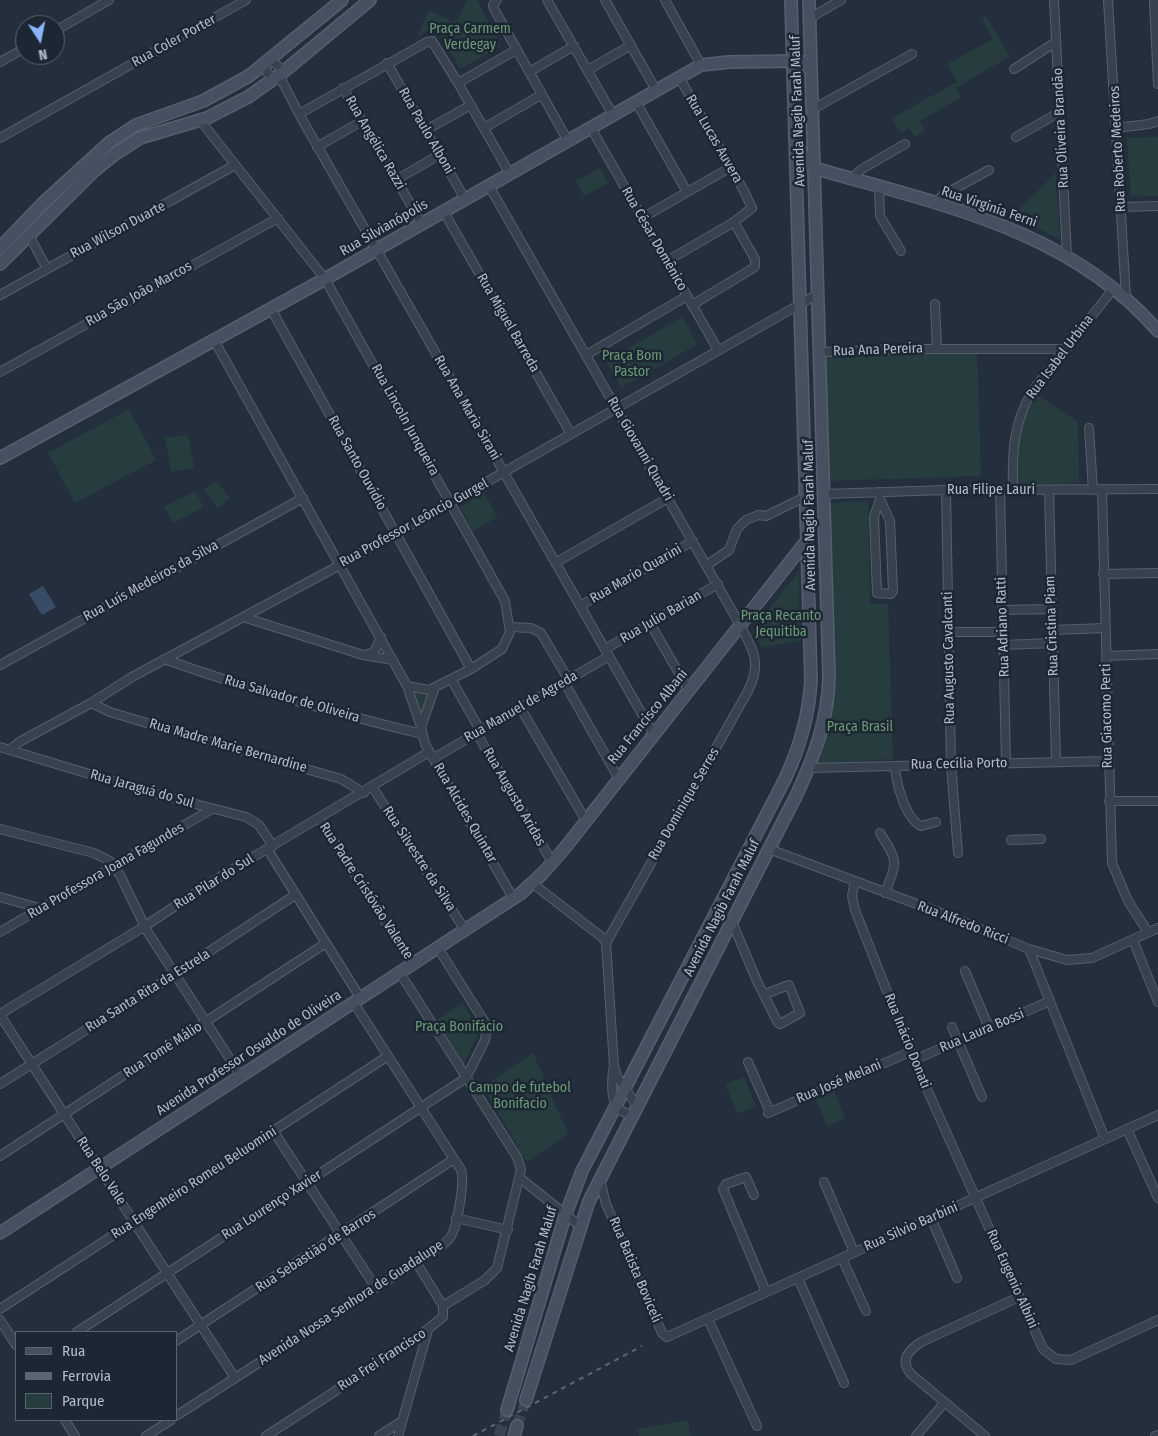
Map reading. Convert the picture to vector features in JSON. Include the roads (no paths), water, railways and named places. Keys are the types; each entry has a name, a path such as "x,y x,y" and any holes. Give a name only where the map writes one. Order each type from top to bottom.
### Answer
{"main road":[{"path":"0,248 43,204 110,142 136,125 201,102 249,76 342,0"},
{"path":"0,264 94,171 131,142 162,130 200,120 248,97 279,78 370,0"},
{"name":"Avenida Nagib Farah Maluf","path":"507,1410 565,1216 582,1170 793,761 801,741 808,707 811,680 806,546 807,499 791,0"},
{"name":"Avenida Nagib Farah Maluf","path":"526,1400 589,1201 810,768 823,729 829,680 809,0"},
{"path":"792,61 803,62 811,70"},
{"name":"Rua Silvianópolis","path":"0,458 325,279 701,65 729,62 792,61"},
{"path":"200,120 201,102"},
{"path":"796,142 806,162 814,168"},
{"name":"Rua Virginía Ferni","path":"814,168 1016,230 1067,256 1114,288 1126,297 1158,331"},
{"path":"806,483 824,488"},
{"path":"807,499 816,496 824,488"},
{"name":"Rua Francisco Albani","path":"513,898 532,883 552,862 586,821 814,534 825,535"},
{"path":"758,830 757,843 769,849"},
{"name":"Avenida Professor Osvaldo de Oliveira","path":"0,1233 513,898"}],"street":[{"path":"65,25 109,0"},
{"name":"Rua Coler Porter","path":"0,138 246,0"},
{"path":"547,0 613,115"},
{"path":"605,0 656,90"},
{"path":"665,0 701,65"},
{"path":"810,18 841,0"},
{"name":"Rua Oliveira Brandão","path":"1054,0 1067,256"},
{"name":"Rua Roberto Medeiros","path":"1108,0 1126,297"},
{"path":"1145,0 1156,2 1158,84"},
{"path":"495,1 494,9 568,141"},
{"path":"299,114 426,42 434,43 510,174"},
{"path":"1014,69 1056,42"},
{"path":"588,70 631,45"},
{"path":"529,72 574,46"},
{"path":"458,83 516,50"},
{"path":"0,62 15,54"},
{"path":"813,109 912,54"},
{"name":"Rua Ana Maria Sirani","path":"279,78 268,74 267,63 278,65 279,78 317,147 654,734"},
{"name":"Rua Paulo Alboni","path":"387,63 465,199"},
{"name":"Rua Lucas Auvera","path":"679,77 750,201 752,208 750,211 734,222"},
{"name":"Rua Angélica Razzi","path":"343,88 422,224"},
{"path":"484,128 542,95"},
{"path":"636,102 687,192"},
{"path":"426,130 471,105"},
{"path":"1016,136 1060,112"},
{"name":"Rua Lincoln Junqueira","path":"200,120 325,279 505,601 510,627"},
{"path":"317,147 362,121"},
{"path":"1116,128 1155,124 1158,121"},
{"name":"Rua César Domênico","path":"591,128 718,350"},
{"path":"851,179 862,169 906,144"},
{"path":"396,180 439,155"},
{"name":"Rua Wilson Duarte","path":"0,295 235,165"},
{"path":"642,218 731,167"},
{"path":"934,204 943,195 989,170"},
{"name":"Rua Giovanni Quadri","path":"489,186 718,584 741,626 756,662"},
{"path":"880,187 880,216 901,251"},
{"path":"1121,207 1158,206"},
{"name":"Rua Miguel Barreda","path":"444,212 571,434"},
{"name":"Rua São João Marcos","path":"0,372 278,218"},
{"path":"667,261 734,222 756,264 752,270 692,304"},
{"path":"29,235 47,269"},
{"name":"Rua Isabel Urbina","path":"1013,490 1013,441 1019,416 1033,390 1114,288"},
{"name":"Rua Professor Leôncio Gurgel","path":"10,749 164,659 243,618 270,600 340,565 818,294"},
{"path":"586,355 687,296"},
{"path":"935,304 937,349"},
{"name":"Rua Santo Ouvídio","path":"271,309 471,669"},
{"path":"214,340 408,689 423,690 435,687 471,669 502,649 507,641 510,627 531,628 541,633 619,779"},
{"name":"Rua Ana Pereira","path":"820,352 937,349 1067,349"},
{"name":"Rua Giacomo Perti","path":"1089,428 1097,490 1106,628 1111,854 1115,876 1128,902 1148,932"},
{"name":"Rua Filipe Lauri","path":"824,488 879,495 946,490 1158,489"},
{"name":"Rua Augusto Cavalcanti","path":"946,490 951,765 958,852"},
{"name":"Rua Adriano Ratti","path":"1000,490 1006,763"},
{"name":"Rua Cristina Piam","path":"1049,490 1056,762"},
{"path":"879,495 890,521 893,592 891,594 877,593 874,517 879,495"},
{"name":"Rua Luís Medeiros da Silva","path":"0,665 303,498"},
{"path":"555,563 668,498"},
{"path":"707,565 729,550 737,529 746,520 758,515 766,516 807,499"},
{"name":"Rua Mario Quarini","path":"580,606 693,541"},
{"path":"1103,574 1158,573"},
{"name":"Rua Julio Barian","path":"607,653 650,623 718,584"},
{"path":"1002,610 1052,609"},
{"path":"243,618 363,655 393,660"},
{"path":"650,623 689,691"},
{"path":"1052,630 1106,628"},
{"path":"949,632 1003,632"},
{"path":"363,655 374,652 381,638"},
{"path":"1003,645 1053,643"},
{"name":"Rua Manuel de Agreda","path":"431,755 520,707 607,653"},
{"path":"1106,656 1158,654"},
{"name":"Rua Salvador de Oliveira","path":"164,659 218,679 353,717 421,730"},
{"name":"Rua Dominique Serres","path":"606,943 748,692 755,677 756,662"},
{"name":"Rua Augusto Aridas","path":"451,679 552,862"},
{"path":"421,730 435,687"},
{"name":"Rua Alcides Quintar","path":"408,689 431,755 513,898"},
{"name":"Rua Madre Marie Bernardine","path":"91,703 110,712 341,779 364,793"},
{"path":"520,707 586,821"},
{"name":"Rua Jaraguá do Sul","path":"0,747 212,809 238,814 255,821 295,895 326,943"},
{"name":"Rua Pilar do Sul","path":"0,1014 145,926 218,878 318,818 431,755"},
{"name":"Rua Cecília Porto","path":"810,768 1108,761"},
{"path":"895,766 900,795 914,820 921,826 936,822"},
{"name":"Rua Silvestre da Silva","path":"373,788 465,930"},
{"path":"1109,801 1158,802"},
{"name":"Rua Professora Joana Fagundes","path":"0,932 212,809"},
{"name":"Rua Padre Cristóvão Valente","path":"318,818 413,965"},
{"path":"0,829 94,854 110,861 115,867 145,926 241,1076"},
{"path":"880,833 896,862 885,892"},
{"path":"1011,840 1041,839"},
{"name":"Rua Alfredo Ricci","path":"769,849 885,892 1029,949 1067,960 1092,958 1158,928"},
{"name":"Rua Inácio Donati","path":"854,881 852,896 855,910 912,1056 976,1198"},
{"path":"532,883 603,938 606,943 614,1066 616,1074 635,1110 622,1112 616,1105 612,1083 614,1066"},
{"name":"Rua Santa Rita da Estrela","path":"0,1084 175,974 295,895"},
{"path":"0,896 39,908"},
{"path":"732,922 757,982 765,994 779,1024 800,1013 788,985 765,994"},
{"path":"1133,940 1158,1002"},
{"name":"Avenida Nossa Senhora de Guadalupe","path":"178,1415 449,1239 456,1218 464,1177 388,1056 326,943"},
{"name":"Rua Tomé Málio","path":"0,1156 326,943"},
{"path":"438,948 487,1026 485,1040 466,1078"},
{"path":"1029,949 1105,1139"},
{"path":"965,971 989,1028"},
{"path":"400,973 517,1157 521,1170 498,1268 493,1274 443,1306 416,1262"},
{"name":"Rua Laura Bossi","path":"912,1056 957,1042 1050,1002"},
{"name":"Rua Belo Vale","path":"0,1014 236,1378"},
{"path":"952,1027 982,1097"},
{"name":"Rua Engenheiro Romeu Beluomini","path":"0,1309 388,1056"},
{"name":"Rua José Melani","path":"748,1062 769,1112 869,1068 912,1056"},
{"name":"Rua Lourenço Xavier","path":"79,1331 466,1078"},
{"name":"Rua Silvio Barbini","path":"664,1335 668,1336 708,1319 1158,1115"},
{"path":"1127,1129 1158,1198"},
{"path":"274,1132 376,1288"},
{"name":"Rua Sebastião de Barros","path":"178,1340 454,1159"},
{"path":"754,1195 746,1177 726,1184 723,1189 766,1292"},
{"path":"520,1178 565,1216 580,1226"},
{"name":"Rua Batista Boviceli","path":"600,1178 606,1204 664,1335"},
{"path":"824,1182 854,1252"},
{"name":"Rua Eugenio Albini","path":"976,1198 1043,1349 1052,1357 1064,1361 1071,1360 1158,1320"},
{"name":"Rua Batista Boviceli","path":"589,1201 606,1204"},
{"path":"456,1218 508,1230"},
{"path":"930,1218 957,1278"},
{"path":"842,1258 866,1311"},
{"path":"798,1278 844,1384"},
{"path":"985,1436 911,1374 905,1363 907,1354 921,1342 1019,1297"},
{"name":"Rua Frei Francisco","path":"266,1436 428,1330 443,1317 443,1306"},
{"path":"708,1319 757,1426"},
{"path":"0,1320 15,1343"},
{"path":"398,1436 428,1330"},
{"path":"916,1436 945,1402"},
{"path":"66,1421 75,1436"},
{"path":"146,1436 169,1421"},
{"path":"379,1436 402,1421"}],"water":[{"path":"43,586 56,607 42,615 29,594"}],"tunnel":[{"path":"517,1426 526,1400"},
{"path":"499,1436 507,1410"}],"railway":[{"path":"473,1436 642,1346"}],"park label":[{"name":"Praça Carmem Verdegay","path":"470,38"},
{"name":"Praça Bom Pastor","path":"632,364"},
{"name":"Praça Recanto Jequitiba","path":"781,624"},
{"name":"Praça Brasil","path":"860,727"},
{"name":"Praça Bonifácio","path":"459,1027"},
{"name":"Campo de futebol Bonifacio","path":"520,1096"}]}
